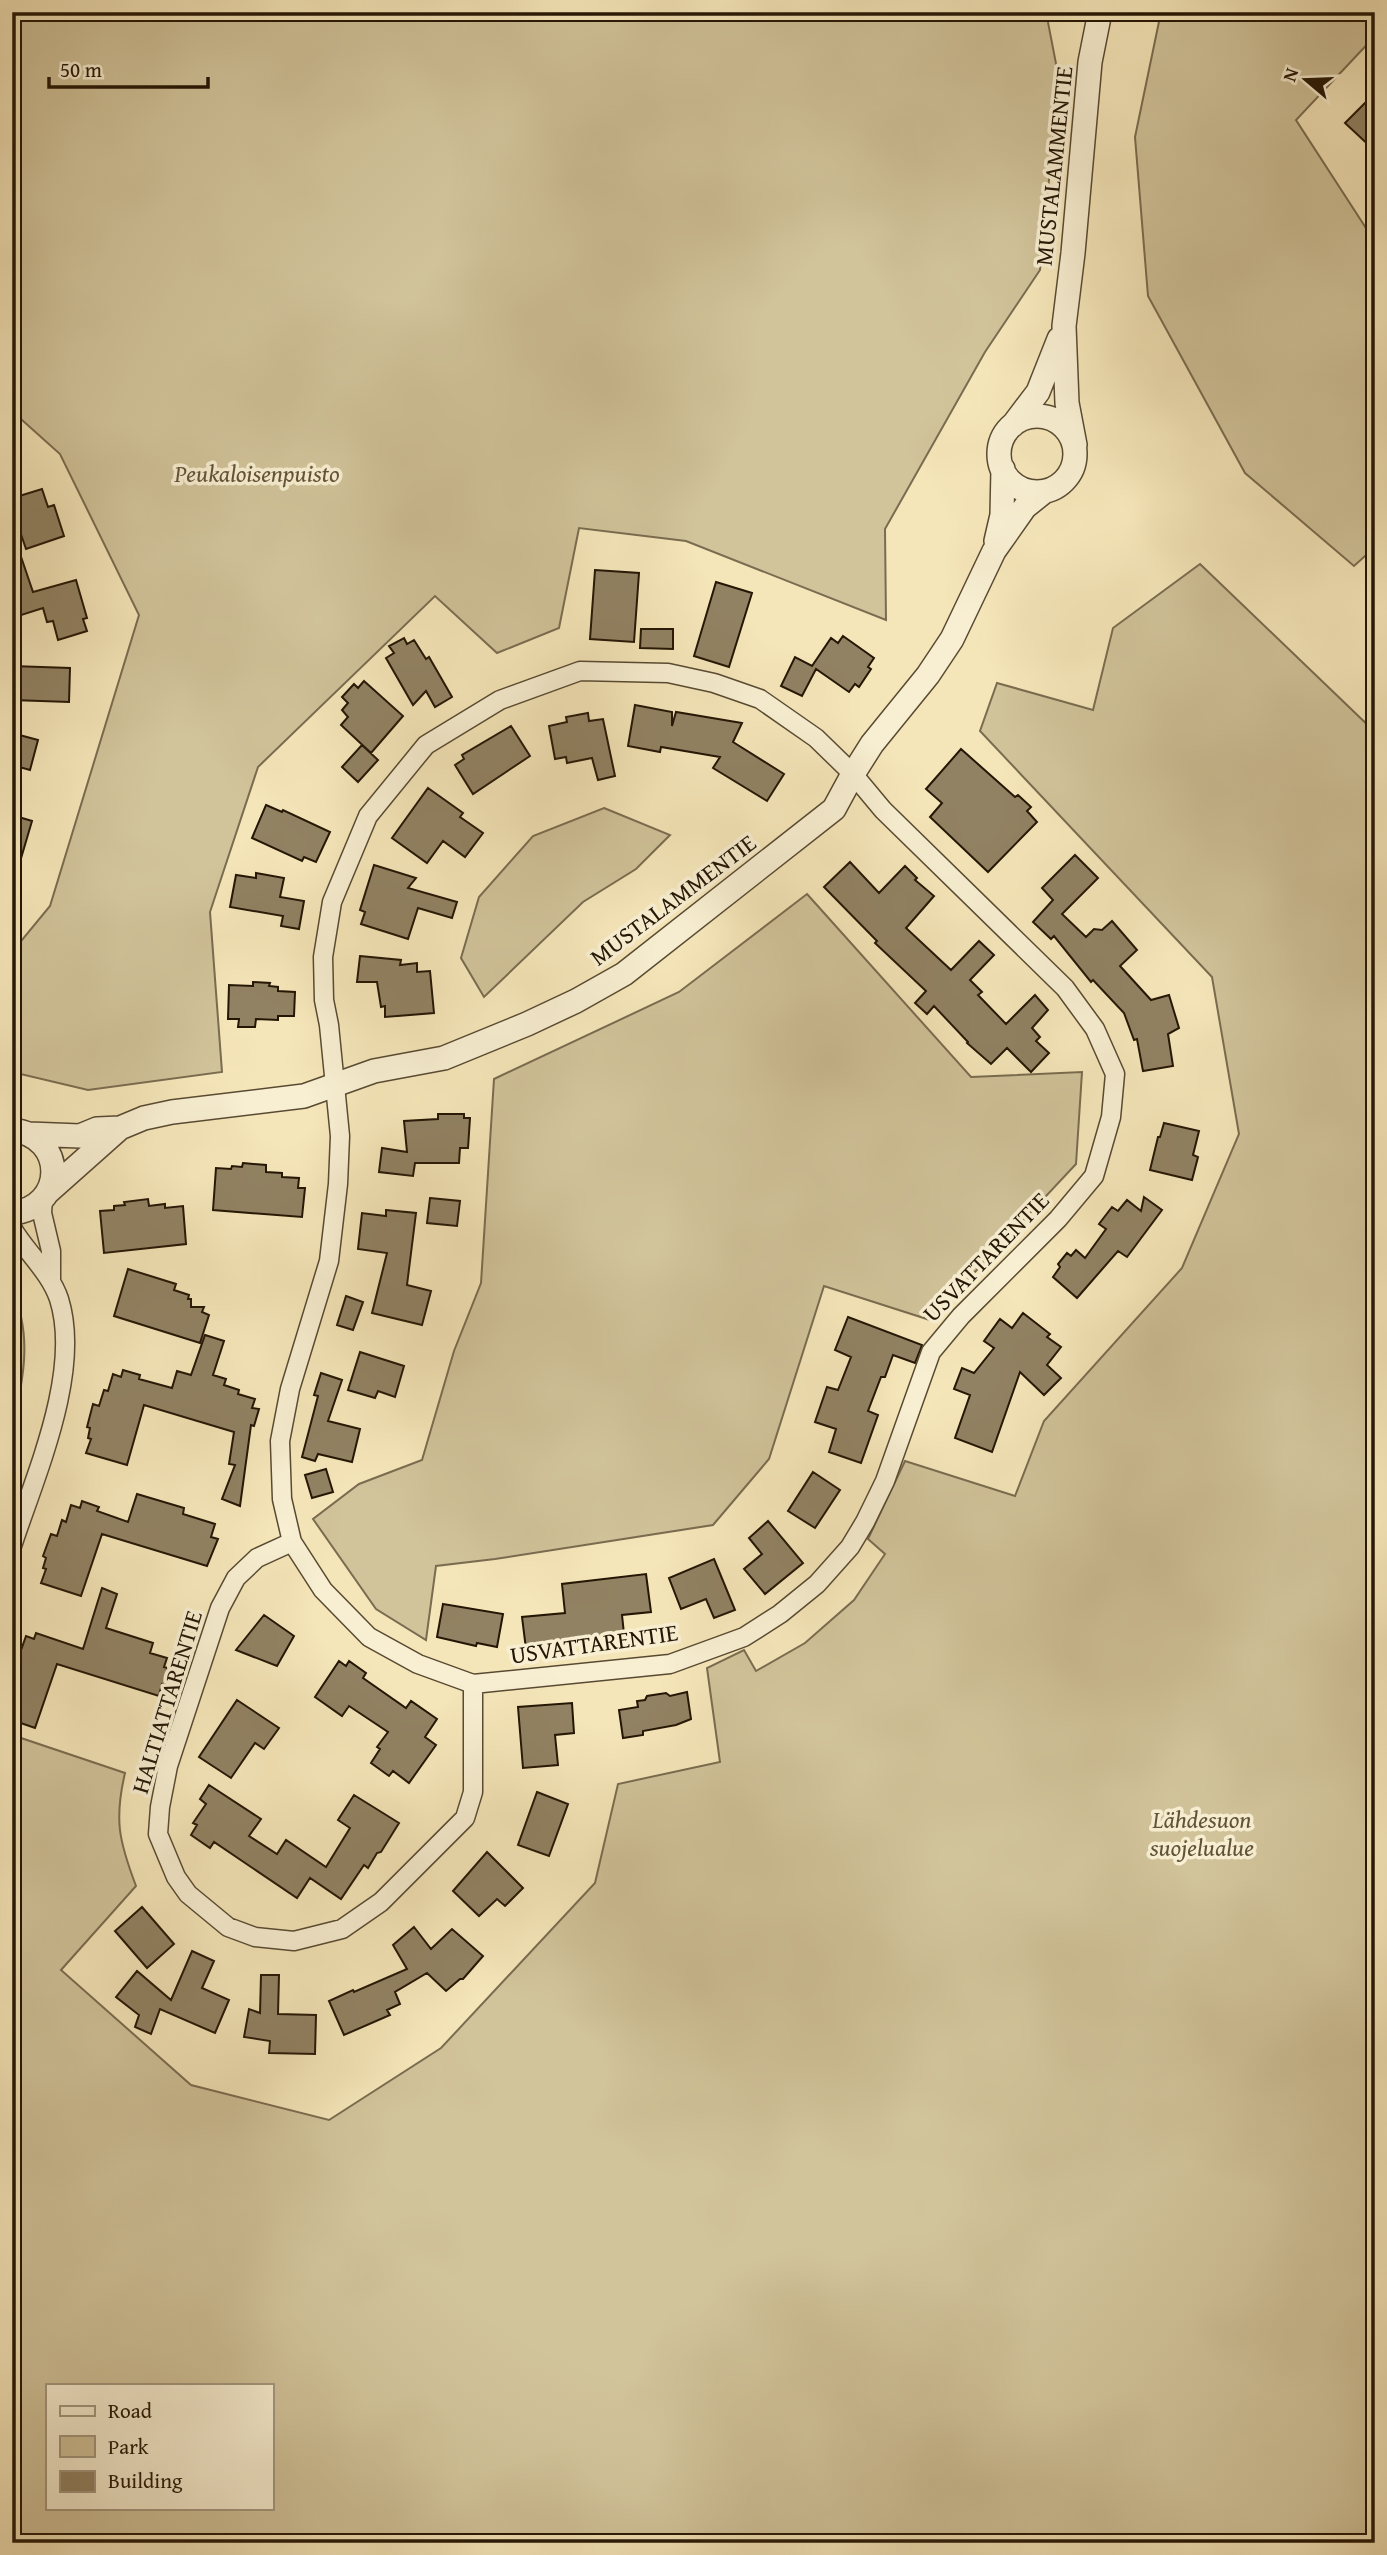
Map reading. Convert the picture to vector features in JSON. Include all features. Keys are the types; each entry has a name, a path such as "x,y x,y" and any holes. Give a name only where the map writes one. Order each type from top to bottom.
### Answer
{"street":[{"name":"MUSTALAMMENTIE","path":"1074,445 1067,403 1063,326 1074,240 1090,62 1100,12"},
{"name":"MUSTALAMMENTIE","path":"1013,425 1038,392 1063,326"},
{"path":"1034,416 1059,422 1069,433 1074,445 1075,460 1071,471 1056,487 1045,491 1034,492 1020,488 1010,480 1003,469 1000,446 1004,435 1013,425 1034,416"},
{"name":"MUSTALAMMENTIE","path":"994,551 1002,515 1003,469"},
{"name":"MUSTALAMMENTIE","path":"12,1213 21,1212 37,1204 120,1128 144,1118 304,1096 374,1071 444,1058 527,1024 624,974 835,809 872,744 928,675 951,639 994,551 1025,507 1045,491"},
{"name":"USVATTARENTIE","path":"580,671 668,673 714,683 760,699 802,727 853,774 883,810 1065,988 1096,1029 1115,1074 1111,1117 1094,1176 1058,1219 961,1316 931,1352 885,1481 850,1547 817,1584 780,1614 744,1637 670,1664 472,1684 418,1664 369,1637 323,1590 292,1542 282,1499 280,1441 290,1389 329,1261 335,1223 341,1142 336,1086 324,1000 323,957 332,902 369,816 426,745 500,700 580,671"},
{"name":"MUSTALAMMENTIE","path":"21,1132 79,1136 97,1129 120,1128"},
{"path":"21,1132 43,1143 53,1166 53,1179 45,1195 42,1213 51,1251 51,1279"},
{"path":"12,1228 24,1248 51,1279 59,1299 64,1325 65,1363 54,1420 12,1546"},
{"name":"HALTIATTARENTIE","path":"292,1542 257,1558 236,1578 220,1608 174,1747 160,1807 158,1834 176,1877 188,1894 228,1927 255,1937 294,1941 342,1929 363,1917 465,1818 473,1792 472,1684"}],"green space":[{"name":"Peukaloisenpuisto","path":"12,12 1046,12 1059,79 1040,270 985,352 885,529 886,620 686,541 579,528 559,628 497,653 435,596 258,767 210,912 222,1072 88,1090 12,1072 12,952 50,906 139,615 60,454 12,411"},
{"path":"1161,12 1375,12 1375,36 1296,120 1375,242 1375,547 1354,566 1245,473 1148,296 1135,137"},
{"name":"Lähdesuon suojelualue","path":"1200,564 1375,732 1375,2543 12,2543 12,1735 125,1773 120,1804 120,1830 136,1886 61,1970 191,2085 329,2120 441,2048 595,1883 618,1784 720,1762 707,1668 744,1650 756,1671 805,1643 854,1600 885,1554 868,1539 905,1461 1015,1496 1044,1421 1182,1268 1239,1134 1212,977 980,731 997,683 1093,710 1113,628"},
{"path":"604,808 670,835 636,869 583,902 484,997 461,958 479,897 533,836"},
{"path":"807,894 971,1077 1082,1072 1076,1164 930,1320 824,1286 769,1459 713,1525 436,1566 426,1640 376,1609 313,1519 359,1484 422,1460 454,1351 481,1283 494,1079 679,992"},
{"path":"12,1291 23,1325 24,1361 12,1431"}],"building":[{"path":"1375,93 1375,151 1345,123"},
{"path":"42,489 48,507 54,505 64,536 26,549 13,511 17,510 13,498"},
{"path":"15,539 33,592 76,580 87,618 83,619 87,631 58,640 53,621 47,622 43,608 12,618 12,540"},
{"path":"595,570 639,573 634,642 590,639"},
{"path":"716,582 752,593 729,667 694,656"},
{"path":"641,629 673,629 673,649 640,648"},
{"path":"843,636 874,658 868,667 871,669 859,687 855,684 849,692 816,669 802,696 781,686 795,657 812,666 831,638 838,643"},
{"path":"404,638 407,644 414,640 426,659 429,657 452,697 435,707 426,691 413,705 386,658 394,653 389,646"},
{"path":"12,666 70,668 69,702 12,700"},
{"path":"364,681 403,716 371,753 341,725 348,717 342,710 348,703 342,697 354,684 358,688"},
{"path":"635,705 672,712 672,726 676,712 742,723 733,742 784,774 767,801 713,768 720,757 661,747 660,752 628,746"},
{"path":"588,713 589,721 603,719 615,776 598,780 592,758 567,763 566,757 555,759 549,726 567,722 566,717"},
{"path":"511,726 530,756 473,794 455,765 464,759 462,755"},
{"path":"12,733 38,740 30,770 12,765"},
{"path":"362,745 378,760 358,782 342,767"},
{"path":"961,749 1015,797 1018,795 1031,807 1027,811 1037,822 988,872 930,817 942,803 926,789"},
{"path":"428,788 463,813 460,817 483,833 465,857 443,841 427,863 392,838"},
{"path":"266,805 330,832 316,862 304,857 302,861 252,838"},
{"path":"12,815 32,821 17,872 12,872"},
{"path":"1075,855 1098,878 1062,914 1086,937 1094,929 1102,930 1112,921 1137,950 1120,966 1151,1000 1169,995 1179,1028 1168,1034 1173,1066 1143,1071 1137,1039 1134,1040 1124,1013 1093,980 1091,982 1054,936 1051,939 1033,922 1053,900 1042,888"},
{"path":"850,862 879,893 905,866 917,878 915,880 934,896 906,928 951,970 979,941 994,955 970,980 982,992 978,995 1006,1024 1035,995 1048,1010 1032,1028 1040,1037 1036,1041 1049,1053 1031,1072 1007,1048 991,1064 967,1043 934,1006 927,1014 915,1003 926,991 875,943 877,941 824,887"},
{"path":"374,865 416,878 408,888 457,902 452,918 418,908 408,939 361,924 365,912 360,910"},
{"path":"256,873 284,878 280,897 304,901 299,929 281,926 283,916 230,907 236,875 256,878"},
{"path":"360,956 401,960 400,965 417,963 417,972 430,971 434,1013 385,1017 385,1006 381,1007 377,982 357,982"},
{"path":"253,982 270,983 269,986 278,987 278,991 295,992 294,1016 278,1016 278,1020 256,1019 255,1027 238,1027 239,1019 228,1019 229,985 253,986"},
{"path":"438,1114 464,1114 464,1118 470,1118 468,1148 460,1148 459,1163 415,1163 413,1176 379,1172 382,1148 407,1152 404,1121 438,1119"},
{"path":"1164,1123 1199,1131 1193,1155 1198,1157 1192,1180 1150,1170"},
{"path":"243,1163 266,1165 266,1172 299,1178 298,1188 305,1188 302,1217 213,1210 216,1168 242,1167"},
{"path":"1144,1197 1162,1210 1127,1257 1118,1251 1077,1298 1053,1277 1060,1267 1058,1264 1067,1253 1071,1256 1076,1250 1085,1258 1106,1229 1099,1224 1112,1207 1118,1211 1127,1200 1141,1211"},
{"path":"430,1198 460,1201 457,1226 427,1223"},
{"path":"148,1199 149,1206 183,1206 186,1244 104,1253 100,1211 114,1210 114,1206 125,1205 124,1202"},
{"path":"386,1210 416,1213 407,1285 431,1291 422,1325 372,1313 387,1253 358,1249 362,1213 386,1216"},
{"path":"128,1269 176,1284 174,1290 189,1295 191,1307 204,1307 202,1312 209,1315 200,1343 114,1316"},
{"path":"346,1296 363,1302 353,1330 337,1325"},
{"path":"1023,1313 1050,1334 1047,1337 1061,1347 1047,1365 1061,1378 1044,1395 1020,1372 992,1452 955,1438 970,1395 954,1389 962,1368 974,1373 994,1348 984,1341 1000,1319 1012,1328"},
{"path":"848,1317 922,1345 915,1363 893,1355 885,1377 881,1377 868,1411 878,1415 861,1463 829,1452 836,1429 815,1422 827,1387 838,1390 851,1357 835,1350"},
{"path":"205,1335 224,1341 213,1375 226,1379 224,1385 239,1390 238,1394 255,1399 252,1408 259,1409 254,1426 251,1425 240,1506 222,1499 235,1465 229,1464 234,1432 144,1405 127,1465 86,1453 91,1439 88,1438 90,1428 87,1427 93,1404 99,1406 104,1390 108,1391 113,1374 121,1377 123,1370 140,1375 139,1379 172,1388 177,1371 191,1375"},
{"path":"360,1352 404,1366 395,1397 378,1391 375,1398 348,1390"},
{"path":"321,1373 342,1380 328,1421 360,1429 352,1462 318,1454 315,1461 302,1457 318,1396 314,1395"},
{"path":"326,1469 333,1492 312,1498 305,1475"},
{"path":"813,1472 840,1490 815,1528 788,1511"},
{"path":"137,1494 184,1508 183,1514 215,1524 211,1537 218,1539 207,1566 102,1534 81,1596 41,1583 46,1569 43,1568 46,1558 43,1556 51,1534 57,1536 62,1520 66,1522 71,1505 80,1508 82,1501 99,1507 97,1511 128,1522"},
{"path":"768,1521 803,1563 765,1594 744,1569 762,1554 749,1538"},
{"path":"714,1559 735,1610 714,1618 706,1599 681,1609 669,1578"},
{"path":"646,1574 651,1612 622,1615 625,1643 605,1645 604,1637 526,1649 522,1617 565,1613 562,1584"},
{"path":"102,1588 117,1594 106,1628 153,1643 150,1653 167,1658 164,1667 171,1669 166,1685 162,1684 159,1696 57,1664 35,1728 12,1720 12,1663 16,1652 20,1653 26,1636 34,1639 36,1633 83,1649"},
{"path":"443,1604 503,1614 497,1647 477,1643 476,1646 437,1637"},
{"path":"264,1615 294,1636 277,1666 236,1650"},
{"path":"339,1661 346,1666 349,1661 366,1673 363,1678 406,1708 411,1701 437,1719 425,1737 436,1745 409,1783 393,1771 389,1776 371,1763 380,1749 377,1747 388,1732 349,1706 342,1716 315,1697"},
{"path":"687,1692 691,1719 676,1725 643,1731 643,1735 623,1738 619,1710 638,1707 637,1701 645,1700 647,1696 666,1693 670,1696"},
{"path":"237,1700 279,1728 264,1749 255,1743 231,1778 199,1757"},
{"path":"572,1703 574,1733 555,1735 558,1765 523,1768 518,1707"},
{"path":"209,1785 261,1819 249,1836 277,1854 286,1840 326,1867 350,1828 338,1820 354,1795 399,1823 381,1852 377,1853 368,1868 364,1865 341,1899 310,1878 297,1898 214,1842 210,1848 191,1835 197,1825 193,1823 206,1804 200,1799"},
{"path":"537,1792 568,1804 549,1856 518,1845"},
{"path":"487,1852 523,1888 505,1906 497,1899 479,1916 453,1891"},
{"path":"142,1907 174,1944 147,1968 115,1931"},
{"path":"414,1927 431,1949 452,1929 483,1956 463,1979 446,1991 427,1973 395,1992 400,2004 387,2010 390,2015 344,2035 329,2001 407,1969 393,1945"},
{"path":"192,1951 214,1961 202,1988 229,2000 215,2033 160,2009 151,2034 135,2027 139,2015 116,1997 137,1971 171,2000"},
{"path":"261,1975 279,1975 278,2014 316,2015 315,2054 269,2053 270,2041 244,2037 249,2009 260,2013"}]}
